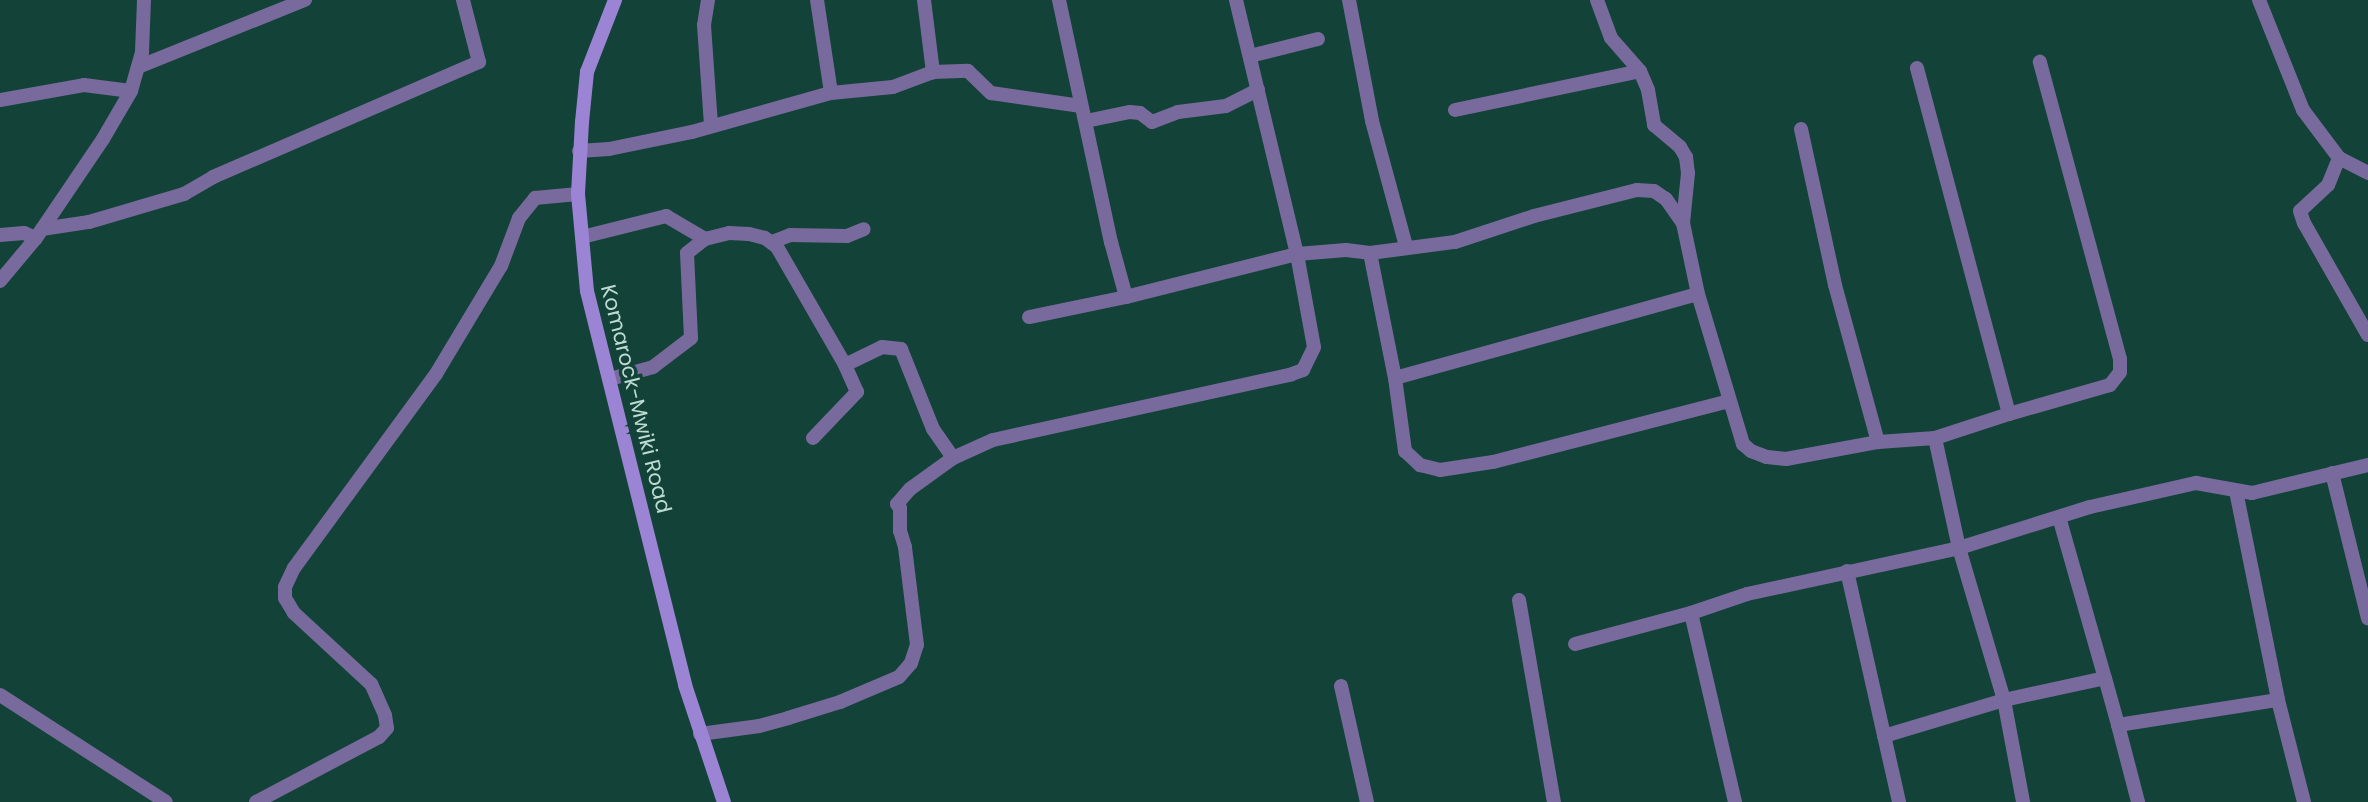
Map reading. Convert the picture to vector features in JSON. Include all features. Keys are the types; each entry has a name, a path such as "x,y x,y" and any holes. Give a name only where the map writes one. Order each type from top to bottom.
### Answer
{"main road":[{"name":"Komarock-Mwiki Road","path":"615,0 587,72 579,151 578,194 587,291 700,734 724,802"}],"street":[{"path":"0,281 39,234 103,139 131,91 142,52 144,0"},
{"path":"138,66 305,0"},
{"path":"0,234 39,234 184,194 213,177 478,62 463,0"},
{"path":"708,0 704,25 711,125"},
{"path":"817,0 831,93"},
{"path":"924,0 933,72"},
{"path":"1059,0 1126,297"},
{"path":"700,734 788,719 839,702 899,677 911,663 917,645 905,547 900,531 900,508 897,504 910,489 953,458 993,440 1303,370 1314,347 1297,254 1236,0"},
{"path":"1349,0 1372,121 1406,246"},
{"path":"1597,0 1611,38 1640,71 1648,90 1654,124 1680,147 1686,157 1688,173 1683,222 1698,294 1744,444 1751,452 1768,457 1787,459 1878,442 1935,438 2110,385 2120,372 2120,359 2040,62"},
{"path":"2259,0 2303,110 2339,158 2368,173"},
{"path":"1250,56 1318,39"},
{"path":"1917,68 2008,414"},
{"path":"1455,110 1640,71"},
{"path":"579,151 652,141 831,93 893,88 933,72 968,72 991,93 1081,106"},
{"path":"0,100 83,85 131,91"},
{"path":"1086,121 1140,113 1152,122 1178,111 1226,106 1258,90"},
{"path":"1801,130 1835,285 1878,442"},
{"path":"2339,158 2334,178 2303,205 2301,215 2368,335"},
{"path":"1029,317 1126,297 1297,254 1346,250 1370,253 1406,246 1455,242 1534,216 1637,190 1654,191 1660,195 1683,222"},
{"path":"256,802 379,737 387,728 385,715 372,684 294,613 285,598 285,587 295,568 436,374 501,266 519,218 535,198 567,192 578,194"},
{"path":"582,237 666,216 705,239"},
{"path":"772,242 790,234 847,236 864,229"},
{"path":"610,379 653,367 691,338 687,253 705,239 729,233 749,234 772,242 781,253 845,365 857,392 813,438"},
{"path":"1370,253 1395,378 1405,451 1420,465 1440,470 1493,462 1729,401"},
{"path":"1395,378 1698,294"},
{"path":"845,365 882,347 901,349 933,429 953,458"},
{"path":"1935,438 1959,548 2004,700 2022,802"},
{"path":"1575,644 1691,613 1747,594 1959,548 2059,517 2196,483 2252,492 2368,465"},
{"path":"2332,473 2364,580 2368,619"},
{"path":"2236,491 2278,699 2304,802"},
{"path":"2059,517 2138,802"},
{"path":"1847,571 1899,802"},
{"path":"1519,600 1554,802"},
{"path":"1691,613 1735,802"},
{"path":"1884,736 2004,700 2105,678"},
{"path":"1341,686 1367,802"},
{"path":"0,695 166,802"},
{"path":"2118,725 2278,699"}]}
